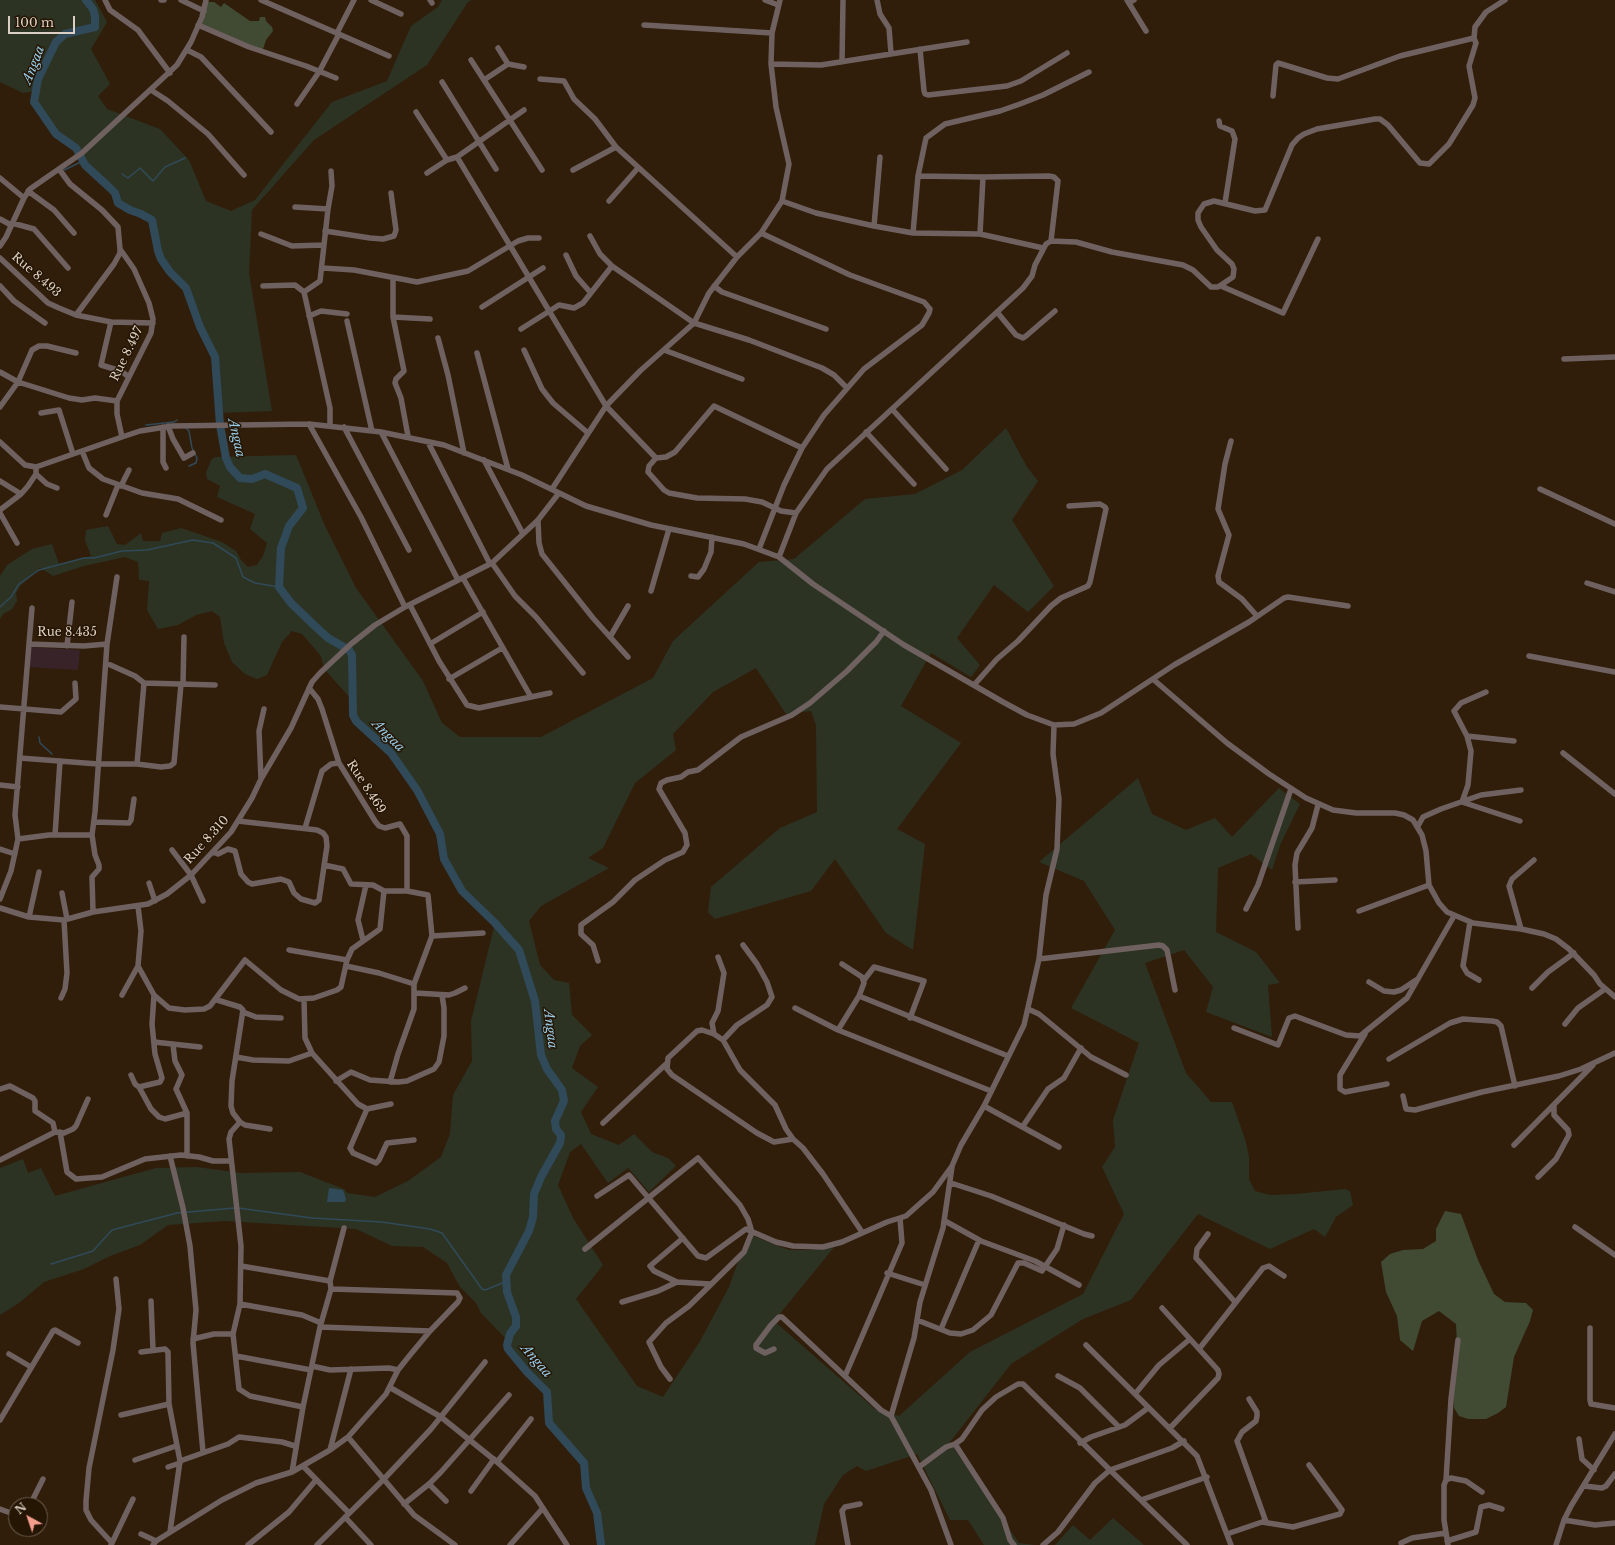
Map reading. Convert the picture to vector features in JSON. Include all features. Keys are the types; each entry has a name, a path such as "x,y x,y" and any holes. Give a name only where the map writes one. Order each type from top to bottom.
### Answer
{"street":[{"path":"104,0 110,10 142,35 170,72"},
{"path":"181,0 204,11"},
{"path":"0,246 28,191 37,183 80,155 170,72 187,50 204,11 206,0"},
{"path":"261,0 389,56"},
{"path":"297,104 319,72 354,0"},
{"path":"371,0 401,14"},
{"path":"552,489 606,406 640,371 694,323 714,286 737,257 761,233 782,201 789,164 776,107 771,64 772,33 779,3 765,0"},
{"path":"842,62 843,0"},
{"path":"877,0 880,14 889,28 891,53"},
{"path":"1050,241 1076,242 1112,252 1183,265 1193,270 1211,287 1214,288 1221,286 1233,277 1234,269 1207,237 1198,220 1198,213 1204,204 1209,201 1225,203 1255,211 1265,210 1292,145 1304,134 1317,129 1380,119 1388,126 1420,163 1429,164 1448,144 1473,105 1475,98 1470,66 1476,43 1474,38 1475,27 1486,12 1505,0"},
{"path":"1130,1 1146,31"},
{"path":"198,25 249,47 336,78"},
{"path":"644,25 772,33"},
{"path":"1273,96 1276,65 1278,63 1327,78 1338,79 1400,56 1474,38"},
{"path":"771,64 821,65 967,42"},
{"path":"498,48 508,64"},
{"path":"920,49 924,91 925,94 928,95 1007,86 1021,81 1067,53"},
{"path":"187,50 201,57 271,132"},
{"path":"472,60 542,170"},
{"path":"484,80 508,64 524,67"},
{"path":"913,233 918,176 926,138 945,124 1000,111 1020,104 1088,72"},
{"path":"540,79 564,81 574,99 595,119 616,147 737,257"},
{"path":"442,82 496,168"},
{"path":"151,90 168,101 205,132 231,158 244,175"},
{"path":"427,173 448,160 457,157 524,110"},
{"path":"416,112 448,160"},
{"path":"1219,122 1220,126 1232,131 1235,139 1225,203"},
{"path":"573,170 616,147"},
{"path":"457,157 528,278 550,310 606,406 656,458"},
{"path":"874,226 880,157"},
{"path":"609,201 638,168"},
{"name":"Rue 8.497","path":"59,170 70,184 102,210 118,227 120,249 134,269 149,304 153,323 151,333 117,401"},
{"path":"304,292 319,283 323,268 325,231 332,186 331,171"},
{"path":"778,556 796,512 826,469 1028,282 1043,248 1050,241 1058,181 1054,177 918,176"},
{"path":"980,234 982,177"},
{"path":"0,178 24,198"},
{"path":"28,191 54,210 74,233"},
{"path":"325,231 383,239 394,236 396,230 391,193"},
{"path":"782,201 816,213 874,226 913,233 980,234 1043,248"},
{"path":"295,207 328,209"},
{"path":"0,219 12,224 34,229 68,268"},
{"path":"759,549 802,448 824,415 864,369 922,324 929,313 928,305 850,275 761,233"},
{"path":"261,234 292,246 324,245"},
{"path":"590,236 600,254 612,266 694,323 749,340 822,368 834,375 847,388"},
{"path":"323,268 354,270 417,282 468,271 523,239 540,238"},
{"path":"1221,286 1282,313 1318,239"},
{"path":"76,315 114,264 120,253 120,249"},
{"path":"566,255 576,276 590,292"},
{"name":"Rue 8.493","path":"0,258 48,303 76,315 111,322 153,323"},
{"path":"521,329 550,310 563,305 574,308 578,307 612,266"},
{"path":"482,307 543,268"},
{"path":"393,278 393,316 404,371 396,379 395,383 401,398 408,436"},
{"path":"263,286 295,285 304,292 330,408 330,426"},
{"path":"0,286 14,301 45,323"},
{"path":"714,286 722,292 826,329"},
{"path":"309,316 321,311 347,314"},
{"path":"997,312 1016,335 1023,338 1055,311"},
{"path":"393,316 430,319"},
{"path":"347,321 372,431"},
{"path":"111,322 100,363 102,366 121,371 129,377"},
{"path":"438,338 448,375 464,453"},
{"path":"0,407 18,382 32,350 39,346 47,346 76,353"},
{"path":"524,350 542,389 552,403 588,433"},
{"path":"664,350 742,379"},
{"path":"477,353 508,469"},
{"path":"1564,359 1615,357"},
{"path":"0,372 18,382 68,398 82,400 95,398 117,401 117,414 122,437"},
{"path":"796,512 782,511 762,502 745,499 697,498 669,493 664,490 648,472 649,466 656,458 666,457 675,452 714,406 802,448"},
{"path":"892,409 946,469"},
{"path":"41,413 59,410 73,454"},
{"path":"0,442 25,465 36,467 122,437 165,427 193,425 227,426 240,424 309,424 344,427 408,436 444,445 508,469 586,506 669,529 712,537 759,549 778,556 814,584 884,631 1027,715 1054,725 1074,724 1101,713 1154,680 1174,665 1288,597 1348,606"},
{"path":"309,424 361,517 407,606 462,699 472,707 479,708 550,694"},
{"path":"165,427 184,458 193,453"},
{"path":"165,427 163,462 166,468"},
{"path":"344,427 409,550"},
{"path":"381,432 461,579 482,612 531,697"},
{"path":"866,432 914,484"},
{"path":"1231,441 1225,464 1218,509 1229,535 1218,576 1219,582 1242,599 1257,616"},
{"path":"428,442 491,564 516,596 536,617 583,673"},
{"path":"82,451 92,472 120,486 142,493 178,499 221,520"},
{"path":"484,460 523,534"},
{"path":"0,510 21,494 36,474 36,467"},
{"path":"106,515 129,470"},
{"path":"36,474 47,484 57,488"},
{"path":"0,481 21,494"},
{"path":"1540,489 1615,524"},
{"name":"Rue 8.310","path":"0,908 29,917 66,919 93,912 138,906 155,901 168,894 213,852 238,821 291,728 309,688 320,673 351,644 375,625 407,606 491,564 538,520 559,493"},
{"path":"974,685 997,659 1018,641 1051,606 1066,595 1088,586 1106,509 1105,506 1100,504 1069,506"},
{"path":"0,513 16,543"},
{"path":"538,520 539,543 542,554 628,657"},
{"path":"650,591 669,529"},
{"path":"691,576 698,577 704,569 711,552 712,537"},
{"path":"107,644 117,577"},
{"path":"1587,584 1615,592"},
{"path":"68,646 72,602"},
{"path":"610,637 628,606"},
{"path":"29,644 32,608"},
{"path":"430,644 482,612"},
{"path":"598,960 593,946 581,934 581,925 613,902 635,880 665,860 683,852 687,845 686,833 659,790 661,783 681,777 688,772 698,770 740,737 792,715 810,703 847,671 869,649 884,631"},
{"path":"20,758 98,764 170,766 174,763 182,684 184,637"},
{"name":"Rue 8.435","path":"0,899 15,854 18,839 15,815 29,644 68,646 107,644 92,835 95,855 99,865 99,869 92,877 93,912"},
{"path":"449,679 502,648"},
{"path":"1529,656 1615,672"},
{"path":"106,663 135,676 144,683 215,685"},
{"path":"1154,680 1226,742 1291,789 1318,805 1333,810 1356,813 1404,815 1413,820 1418,826 1426,851 1429,885 1439,903 1447,912 1470,922 1521,929 1544,934 1556,939 1574,953 1605,989 1615,997"},
{"path":"0,707 61,712 76,699 75,683"},
{"path":"137,764 144,683"},
{"path":"309,688 320,704 339,763"},
{"path":"1462,802 1468,785 1471,768 1471,751 1467,736 1454,711 1461,703 1486,692"},
{"path":"261,779 259,731 264,709"},
{"path":"597,1196 627,1175 631,1177 698,1256 706,1258 746,1229 793,1246 823,1247 842,1242 862,1232 900,1218 914,1210 932,1192 952,1166 961,1145 984,1106 1008,1056 1018,1039 1028,1009 1040,959 1046,895 1057,849 1058,799 1053,754 1054,725"},
{"path":"1467,736 1514,742"},
{"path":"1563,754 1615,794"},
{"path":"55,835 60,761"},
{"name":"Rue 8.469","path":"305,828 322,771 330,764 339,763 374,821 379,826 386,828 400,824 405,830 408,872 407,891"},
{"path":"0,785 18,787"},
{"path":"1246,909 1258,885 1291,789"},
{"path":"1418,826 1423,817 1428,814 1462,802 1495,793 1521,790"},
{"path":"94,822 129,823 131,820 134,799"},
{"path":"1462,802 1520,821"},
{"path":"1298,928 1295,865 1297,853 1312,828 1318,805"},
{"path":"213,852 218,854 233,849 237,853 243,879 252,884 281,879 286,880 289,882 294,894 306,902 315,903 319,900 327,846 326,837 317,830 238,821"},
{"path":"18,839 55,835 92,835"},
{"path":"0,849 15,854"},
{"path":"172,850 190,874 203,901"},
{"path":"1521,929 1509,886 1512,879 1534,860"},
{"path":"324,866 343,869 351,884 373,885 384,890 407,891 428,895 432,936 414,984 416,993 411,1021 398,1054 390,1082"},
{"path":"29,917 39,872"},
{"path":"1295,882 1335,880"},
{"path":"149,883 155,901"},
{"path":"363,940 358,920 366,885"},
{"path":"1359,911 1429,885"},
{"path":"138,966 154,995 168,1008 184,1010 204,1009 210,1006 217,1000 245,960 281,990 292,997 304,1000 328,994 339,989 346,963 352,949 380,929 384,890"},
{"path":"61,998 65,989 67,973 66,919 62,893"},
{"path":"122,995 138,966 141,931 138,906"},
{"path":"1387,1084 1345,1092 1340,1089 1340,1075 1365,1034 1407,998 1454,916"},
{"path":"1470,922 1463,966 1467,973 1479,980"},
{"path":"432,936 483,933"},
{"path":"722,1040 738,1025 764,1008 771,1001 772,997 767,982 743,944"},
{"path":"1040,959 1159,945 1163,946 1167,950 1175,990"},
{"path":"290,950 346,963 414,984"},
{"path":"1532,988 1548,972 1574,953"},
{"path":"714,1034 712,1023 718,1011 724,973 718,957"},
{"path":"842,964 864,980"},
{"path":"838,1030 858,996 864,980 874,967 924,981 910,1018"},
{"path":"1368,982 1384,991 1394,992 1401,990 1416,980"},
{"path":"416,993 442,995 456,994 465,988"},
{"path":"1565,1024 1578,1008 1605,989"},
{"path":"139,1087 162,1080 152,1024 154,995"},
{"path":"336,1081 351,1072 370,1080 390,1082 407,1080 438,1066 444,1036 444,1008 442,995"},
{"path":"858,996 1008,1056"},
{"path":"217,1000 242,1008 243,1012 256,1017 281,1018"},
{"path":"304,1000 305,1038 312,1053 352,1100 367,1109 391,1104"},
{"path":"795,1008 838,1030 991,1091"},
{"path":"1028,1009 1039,1014 1091,1057 1126,1075"},
{"path":"243,1012 232,1081 231,1106 240,1122 270,1129"},
{"path":"1234,1028 1276,1045 1281,1041 1289,1018 1295,1016 1346,1035 1355,1037 1365,1034"},
{"path":"1389,1059 1450,1023 1463,1019 1497,1022 1501,1026 1515,1086"},
{"path":"603,1123 666,1064 668,1058 697,1031 714,1034 722,1040 740,1070 775,1105 786,1129 793,1139 803,1148 827,1180 862,1232"},
{"path":"154,1042 200,1047"},
{"path":"174,1045 174,1061 182,1075 176,1090 187,1113 186,1156"},
{"path":"1023,1126 1048,1089 1064,1078 1081,1048"},
{"path":"236,1057 253,1060 289,1061 312,1053"},
{"path":"1403,1096 1406,1109 1410,1111 1559,1076 1595,1064 1615,1053"},
{"path":"666,1064 667,1069 672,1076 756,1134 774,1142 793,1139"},
{"path":"1514,1145 1595,1064"},
{"path":"131,1075 151,1109 159,1117 165,1119 187,1113"},
{"path":"0,1089 10,1086 33,1098 35,1101 35,1111 53,1123 58,1132 67,1172 76,1179 102,1178 145,1159 170,1156 199,1157 213,1161 230,1161"},
{"path":"0,1160 58,1132 69,1131 76,1126 88,1099"},
{"path":"984,1106 1059,1147"},
{"path":"1538,1177 1556,1159 1569,1135 1568,1130 1554,1115 1554,1106"},
{"path":"367,1109 350,1148 352,1153 376,1163 387,1143 414,1140"},
{"path":"240,1122 231,1132 229,1139 230,1161 241,1236 240,1304 233,1334 239,1389 242,1392 303,1407"},
{"path":"170,1156 185,1217 195,1293 196,1310 193,1339 203,1452"},
{"path":"585,1249 698,1158 740,1205 748,1219 752,1232 744,1252 694,1301 666,1323 649,1342 661,1367 670,1380"},
{"path":"891,1416 914,1338 925,1285 944,1221 951,1183 952,1166"},
{"path":"951,1183 987,1194 1092,1236"},
{"path":"845,1376 902,1243 900,1218"},
{"path":"944,1221 979,1240 1045,1266 1079,1285"},
{"path":"917,1320 929,1323 941,1329 961,1334 973,1330 991,1315 1018,1263 1024,1263 1042,1271 1057,1249 1064,1225"},
{"path":"1575,1227 1615,1255"},
{"path":"292,1472 295,1446 303,1407 321,1325 331,1289 330,1281 344,1228"},
{"path":"1208,1234 1197,1249 1196,1258 1235,1302"},
{"path":"683,1238 650,1266 654,1271 677,1282 710,1284"},
{"path":"941,1329 979,1240"},
{"path":"241,1266 330,1281"},
{"path":"1199,1349 1235,1302 1267,1266 1284,1276"},
{"path":"888,1273 925,1285"},
{"path":"116,1279 119,1309 113,1350 89,1468 86,1501 86,1510 91,1520 111,1544 133,1499"},
{"path":"622,1302 658,1291 677,1282"},
{"path":"141,1534 155,1543 222,1500 249,1486 292,1472 330,1450 348,1437 391,1388 398,1370 460,1298 457,1293 331,1289"},
{"path":"151,1301 153,1350"},
{"path":"240,1304 302,1315 321,1325 430,1331"},
{"path":"1162,1308 1218,1370 1218,1378 1170,1428"},
{"path":"774,1350 765,1353 756,1348 756,1344 771,1325 779,1317 782,1317 881,1410 891,1416 931,1490 951,1545"},
{"path":"1590,1328 1591,1404 1615,1408"},
{"path":"0,1420 54,1330 78,1343"},
{"path":"193,1339 214,1334 233,1334"},
{"path":"1136,1394 1159,1365 1190,1339"},
{"path":"1458,1340 1451,1399 1446,1480 1443,1502 1447,1543 1476,1532 1481,1507 1489,1505 1502,1509"},
{"path":"1086,1345 1198,1456 1231,1545"},
{"path":"141,1352 165,1349 168,1352 169,1404 180,1462 170,1532"},
{"path":"9,1354 31,1367"},
{"path":"236,1356 330,1370 351,1368 398,1370"},
{"path":"317,1545 383,1480 441,1417 485,1362"},
{"path":"330,1450 351,1368"},
{"path":"1058,1376 1080,1388 1119,1427"},
{"path":"918,1467 946,1447 955,1444 962,1439 982,1410 996,1397 1018,1384 1026,1387 1080,1443 1187,1545"},
{"path":"391,1388 441,1417 496,1460 535,1496 567,1545"},
{"path":"404,1504 429,1484 509,1395"},
{"path":"1249,1399 1257,1412 1256,1420 1242,1432 1237,1441 1266,1522"},
{"path":"121,1415 169,1404"},
{"path":"1080,1443 1119,1427 1138,1416 1148,1408"},
{"path":"471,1491 531,1419"},
{"path":"1556,1545 1564,1520 1615,1434"},
{"path":"168,1467 203,1452 228,1444 240,1437 295,1446"},
{"path":"348,1437 414,1515 455,1545"},
{"path":"1579,1439 1582,1459 1594,1470"},
{"path":"1043,1545 1058,1532 1095,1483 1110,1470 1172,1448 1184,1441"},
{"path":"955,1444 1003,1518 1010,1540 1014,1545"},
{"path":"135,1460 176,1446"},
{"path":"1228,1534 1266,1522 1293,1527 1340,1514 1342,1510 1309,1465"},
{"path":"303,1466 347,1515 371,1545"},
{"path":"1584,1486 1602,1488 1609,1483 1615,1474"},
{"path":"1141,1500 1207,1477"},
{"path":"1446,1480 1451,1478 1466,1481 1482,1492"},
{"path":"34,1497 43,1479"},
{"path":"248,1545 289,1512 316,1480"},
{"path":"429,1484 446,1501"},
{"path":"848,1545 842,1511 845,1507 860,1504"},
{"path":"510,1545 543,1508"},
{"path":"1564,1520 1595,1525 1615,1523"},
{"path":"1401,1542 1412,1538 1446,1532"}],"shaded area":[{"path":"31,647 80,650 78,670 29,667"}],"green space":[{"path":"0,0 95,0 107,22 91,49 110,84 98,96 107,109 160,129 189,160 206,201 231,211 255,200 332,102 387,81 411,26 438,7 442,0 472,0 468,2 427,65 314,140 252,210 249,273 272,411 218,413 215,357 200,327 186,288 170,272 161,259 152,220 118,203 115,193 85,165 76,148 56,134 34,102 35,91 23,93 0,82"},
{"path":"207,2 214,2 221,7 224,3 250,21 259,21 260,17 265,17 273,31 266,40 262,52 199,27"},
{"path":"1006,428 1027,467 1038,481 1012,520 1054,586 1028,612 994,585 957,638 980,665 971,677 931,653 901,706 961,743 897,829 925,844 913,950 886,933 835,859 811,891 715,919 708,912 711,887 780,828 817,812 816,725 811,711 786,714 756,668 713,692 673,734 676,750 635,783 603,848 588,858 609,868 541,906 529,921 540,965 554,980 569,983 572,1015 592,1035 580,1046 572,1068 598,1087 581,1112 591,1134 619,1145 634,1134 652,1152 668,1158 676,1166 649,1192 628,1168 608,1183 581,1144 570,1152 558,1185 573,1218 603,1265 576,1299 637,1386 663,1397 699,1343 729,1287 748,1234 789,1250 810,1250 835,1246 774,1321 875,1409 899,1416 970,1352 1083,1294 1124,1214 1102,1167 1115,1147 1113,1120 1139,1043 1071,1008 1115,930 1084,881 1039,862 1138,778 1152,814 1186,830 1215,818 1232,837 1279,788 1300,804 1280,845 1272,870 1251,854 1218,868 1216,932 1256,952 1280,983 1268,985 1272,1037 1206,1012 1213,987 1184,950 1145,963 1186,1073 1211,1102 1232,1102 1246,1142 1249,1158 1249,1179 1255,1191 1270,1195 1345,1189 1350,1191 1353,1205 1336,1217 1325,1237 1314,1229 1270,1249 1198,1214 1131,1300 1083,1319 1011,1364 950,1442 1019,1543 1035,1545 984,1545 968,1520 950,1520 917,1454 866,1471 857,1466 843,1475 824,1504 815,1545 601,1545 597,1513 586,1488 585,1467 580,1457 549,1423 547,1392 527,1372 508,1349 507,1340 481,1313 476,1303 460,1287 447,1263 423,1247 392,1246 356,1229 225,1221 168,1225 140,1245 110,1256 84,1269 44,1282 19,1303 0,1315 0,1168 23,1159 28,1173 41,1168 55,1196 156,1168 197,1167 241,1173 300,1172 344,1189 347,1193 375,1197 408,1181 441,1157 450,1134 453,1095 472,1061 471,1021 495,923 462,891 444,859 440,834 417,790 391,753 356,721 353,715 353,701 324,669 321,656 302,634 292,631 282,642 267,675 257,679 245,674 232,662 224,643 220,617 212,611 196,615 178,625 158,629 147,610 149,581 139,580 138,562 125,557 84,566 53,576 39,567 39,570 20,586 16,593 17,601 12,609 3,614 0,619 0,576 7,565 32,549 52,544 59,564 91,556 85,540 86,530 108,526 117,544 125,545 141,533 143,541 160,541 162,533 181,528 222,542 236,551 241,560 248,567 257,565 263,556 267,543 250,529 255,514 217,497 220,486 207,479 206,473 211,460 215,457 296,455 325,526 356,588 423,681 442,723 460,737 541,737 653,678 673,641 759,562 794,559 865,499 915,494 962,470"},
{"path":"1445,1211 1461,1214 1478,1260 1494,1294 1505,1302 1526,1303 1533,1310 1530,1321 1514,1357 1506,1407 1486,1419 1468,1419 1459,1416 1454,1408 1453,1387 1457,1343 1456,1324 1439,1311 1422,1321 1413,1351 1400,1340 1397,1316 1386,1292 1381,1262 1390,1254 1403,1250 1423,1249 1436,1241 1436,1229"},
{"path":"1113,1518 1144,1545 1055,1545 1073,1525 1090,1540"}],"water":[{"path":"329,1188 343,1190 346,1199 345,1202 327,1202"}],"waterway":[{"name":"Angaa","path":"86,0 93,9 95,16 95,27 65,34 56,42 38,79 34,102 56,134 76,148 85,165 115,193 118,203 152,220 161,259 170,272 186,288 200,327 215,357 220,425 226,458 230,467 240,478 252,479 265,474 297,488 303,508 289,526 281,548 279,587 291,603 328,638 349,650 352,655 353,715 356,721 391,753 417,790 440,834 444,859 462,891 495,923 519,950 535,1001 541,1055 547,1069 562,1090 564,1101 555,1121 556,1129 561,1135 560,1143 541,1177 534,1194 533,1217 529,1231 506,1275 507,1292 516,1317 516,1326 510,1334 507,1345 508,1349 527,1372 547,1392 549,1423 584,1463 586,1488 597,1513 601,1545"},
{"path":"122,174 128,178 140,168 153,181 165,167 185,158"},
{"path":"64,170 83,161"},
{"path":"146,425 174,422 177,420"},
{"path":"186,428 189,431 192,448 197,458 196,463 189,466"},
{"path":"0,607 11,597 19,584 39,570 84,558 94,558 122,551 147,550 193,540 213,543 236,558 243,577 255,583 279,587"},
{"path":"39,737 40,743 52,754"},
{"path":"51,1264 93,1251 112,1230 177,1213 235,1208"},
{"path":"238,1208 312,1218 382,1222 430,1229 442,1233 482,1289 485,1290 505,1282"}]}
